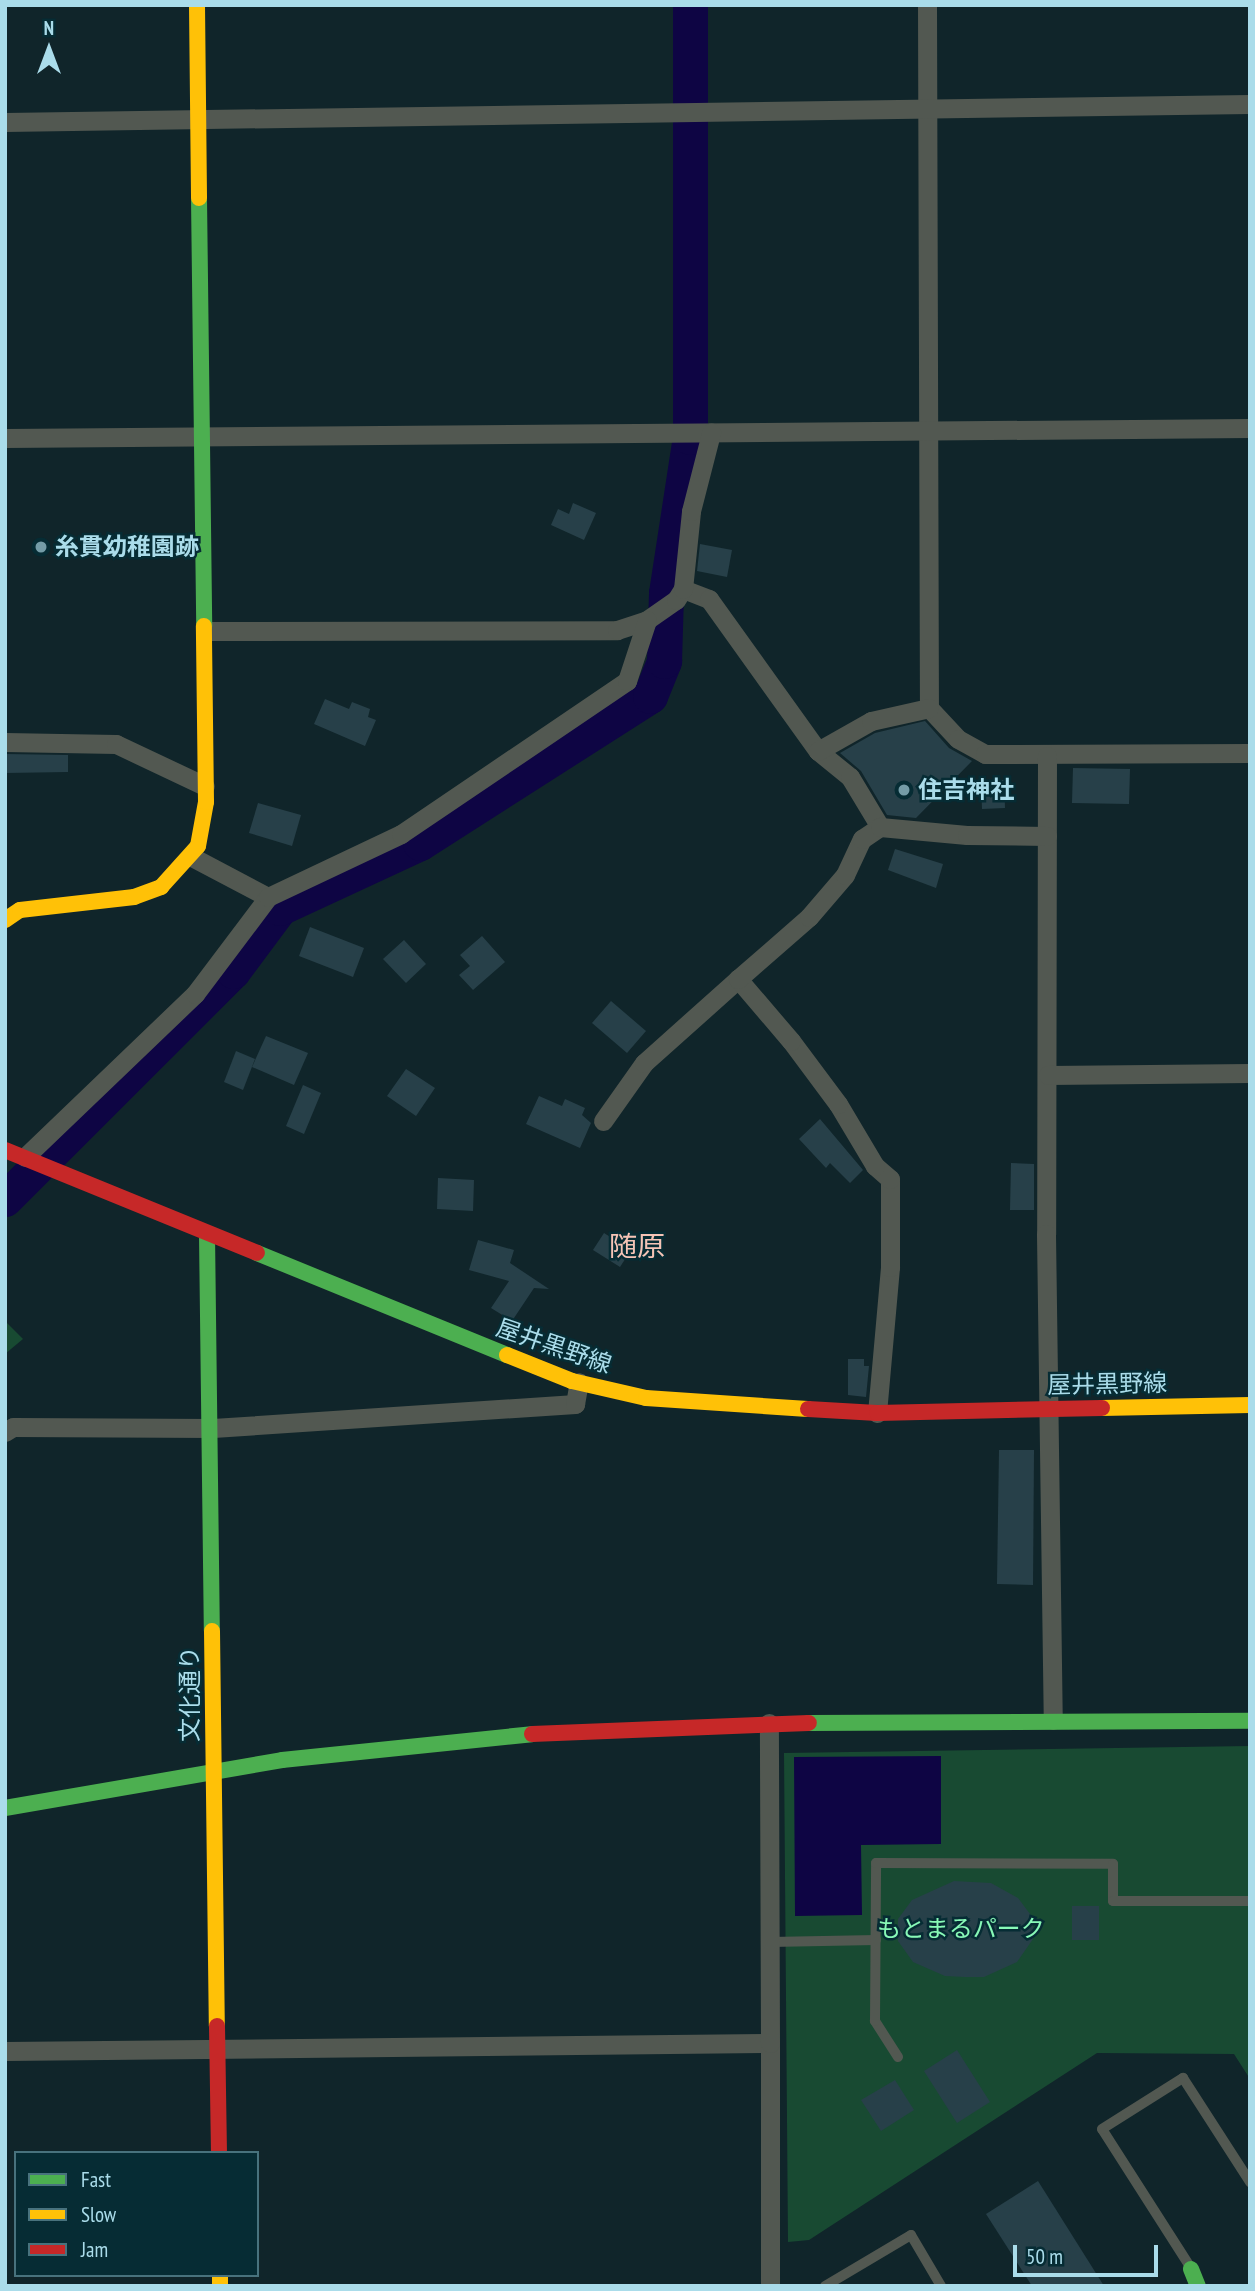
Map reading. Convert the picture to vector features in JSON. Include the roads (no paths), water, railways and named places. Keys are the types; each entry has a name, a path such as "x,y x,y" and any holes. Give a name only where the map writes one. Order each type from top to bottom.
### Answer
{"main road":[{"path":"5,920 20,911 134,897 161,887 192,857 204,813 205,631 197,5"},
{"name":"屋井黒野線","path":"5,1150 207,1234 579,1382 646,1398 877,1413 1250,1405"},
{"name":"文化通り","path":"207,1234 213,1428 213,1770 219,2151"},
{"path":"5,1808 213,1770 541,1733 769,1723 1250,1721"},
{"path":"1191,2269 1198,2286"}],"street":[{"path":"927,5 929,708 958,739 985,754 1047,756 1250,753"},
{"path":"5,122 1250,104"},
{"path":"5,438 202,439 1250,428"},
{"path":"205,631 617,630 647,620 676,600 683,589 688,532 711,433"},
{"path":"683,589 709,599 818,751 850,777 880,827"},
{"path":"24,1157 195,994 268,898 401,834 627,681 647,620"},
{"path":"818,751 872,721 929,708"},
{"path":"5,742 116,744 205,786"},
{"path":"1047,756 1053,1720"},
{"path":"603,1121 644,1063 809,917 845,876 862,839 880,827 967,835 1046,836"},
{"path":"192,857 268,898"},
{"path":"738,979 791,1041 838,1104 875,1166 890,1179 890,1267 877,1413"},
{"path":"1048,1075 1250,1073"},
{"path":"5,1432 13,1427 213,1428 575,1404 579,1382"},
{"path":"769,1723 770,2286"},
{"path":"5,2051 770,2043"}],"lane":[{"path":"898,2056 876,2021 876,1863 1113,1864 1113,1901 1250,1902"},
{"path":"770,1942 876,1940"},
{"path":"1191,2269 1102,2129 1183,2078 1250,2182"},
{"path":"825,2286 911,2235 941,2286"}],"waterway":[{"path":"5,1199 233,971 280,908 420,843 650,696 664,661 666,593 690,437 690,5"}],"place":[{"name":"糸貫幼稚園跡","path":"41,547"},
{"name":"住吉神社","path":"904,790"}],"district":[{"name":"随原","path":"637,1246"}],"park label":[{"name":"もとまるパーク","path":"961,1929"}]}
